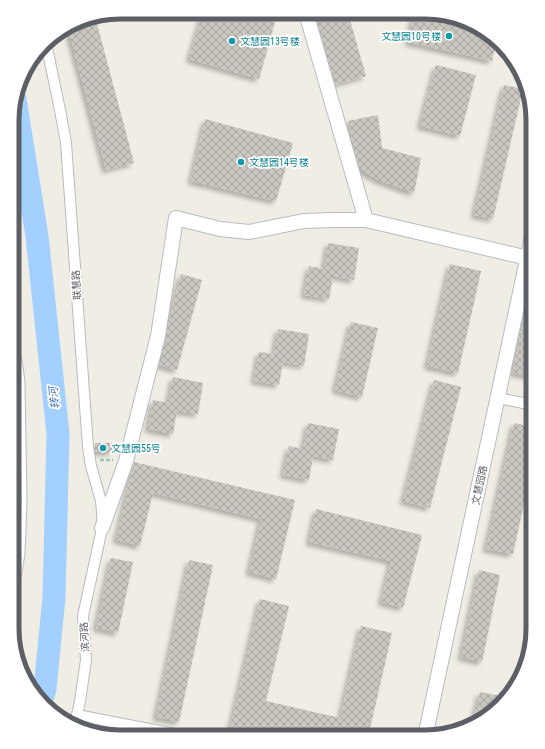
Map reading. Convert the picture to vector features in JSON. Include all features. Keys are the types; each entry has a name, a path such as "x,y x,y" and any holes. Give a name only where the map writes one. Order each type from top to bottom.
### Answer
{"street":[{"path":"308,19 366,220"},
{"name":"联慧路","path":"48,50 66,143 90,459 102,501 102,528"},
{"path":"102,528 126,461 158,336 176,218 220,229 249,232 304,221 366,220 526,258"},
{"name":"文慧园路","path":"426,730 526,267"},
{"path":"498,398 526,404"},
{"name":"滨河路","path":"76,719 86,660 83,625 84,610 102,528"},
{"path":"79,720 144,730"}],"lane":[{"path":"19,362 22,383 24,502 22,554 19,571"}],"path":[{"path":"90,459 126,461"}],"building":[{"name":"文慧园13号楼","path":"201,19 264,19 275,22 259,79 189,59"},
{"path":"314,19 350,19 366,76 334,85"},
{"name":"文慧园10号楼","path":"413,19 425,19 451,22 481,36 495,48 492,61 408,42"},
{"path":"96,22 134,163 106,170 69,33"},
{"path":"436,65 476,75 460,136 420,126"},
{"path":"504,85 521,89 522,92 493,219 474,215"},
{"path":"378,115 382,148 421,158 414,193 378,180 358,168 348,121"},
{"name":"文慧园14号楼","path":"205,119 293,143 276,201 191,181"},
{"path":"328,243 359,248 354,280 333,276 329,299 304,295 309,266 324,269"},
{"path":"450,264 481,271 458,373 427,366"},
{"path":"181,274 202,280 177,370 156,364"},
{"path":"526,304 526,376 513,373"},
{"path":"351,322 378,328 362,397 335,390"},
{"path":"278,329 309,334 304,366 283,362 279,385 254,381 259,352 274,354"},
{"path":"173,377 203,383 198,414 177,411 173,434 148,429 153,400 168,403"},
{"path":"434,380 461,387 430,508 403,501"},
{"path":"308,423 339,429 333,460 313,456 309,480 283,475 289,446 303,449"},
{"path":"514,423 526,426 526,494 513,554 486,549"},
{"name":"文慧园55号","path":"95,443 112,443 112,452 95,452"},
{"path":"134,462 295,500 276,579 249,572 261,519 153,493 140,546 116,540"},
{"path":"316,509 422,535 403,608 381,602 391,561 309,542"},
{"path":"111,558 133,562 118,633 96,628"},
{"path":"189,560 213,565 179,722 156,717"},
{"path":"479,570 500,575 482,662 461,657"},
{"path":"260,599 289,606 266,701 340,718 361,626 392,633 370,730 230,730"},
{"path":"480,692 500,696 491,705 474,717"}],"waterway":[{"name":"转河","path":"19,124 37,236 58,434 54,597 43,694"}],"place":[{"name":"文慧园10号楼","path":"449,36"},
{"name":"文慧园13号楼","path":"232,41"},
{"name":"文慧园14号楼","path":"241,162"},
{"name":"文慧园55号","path":"103,448"}]}
